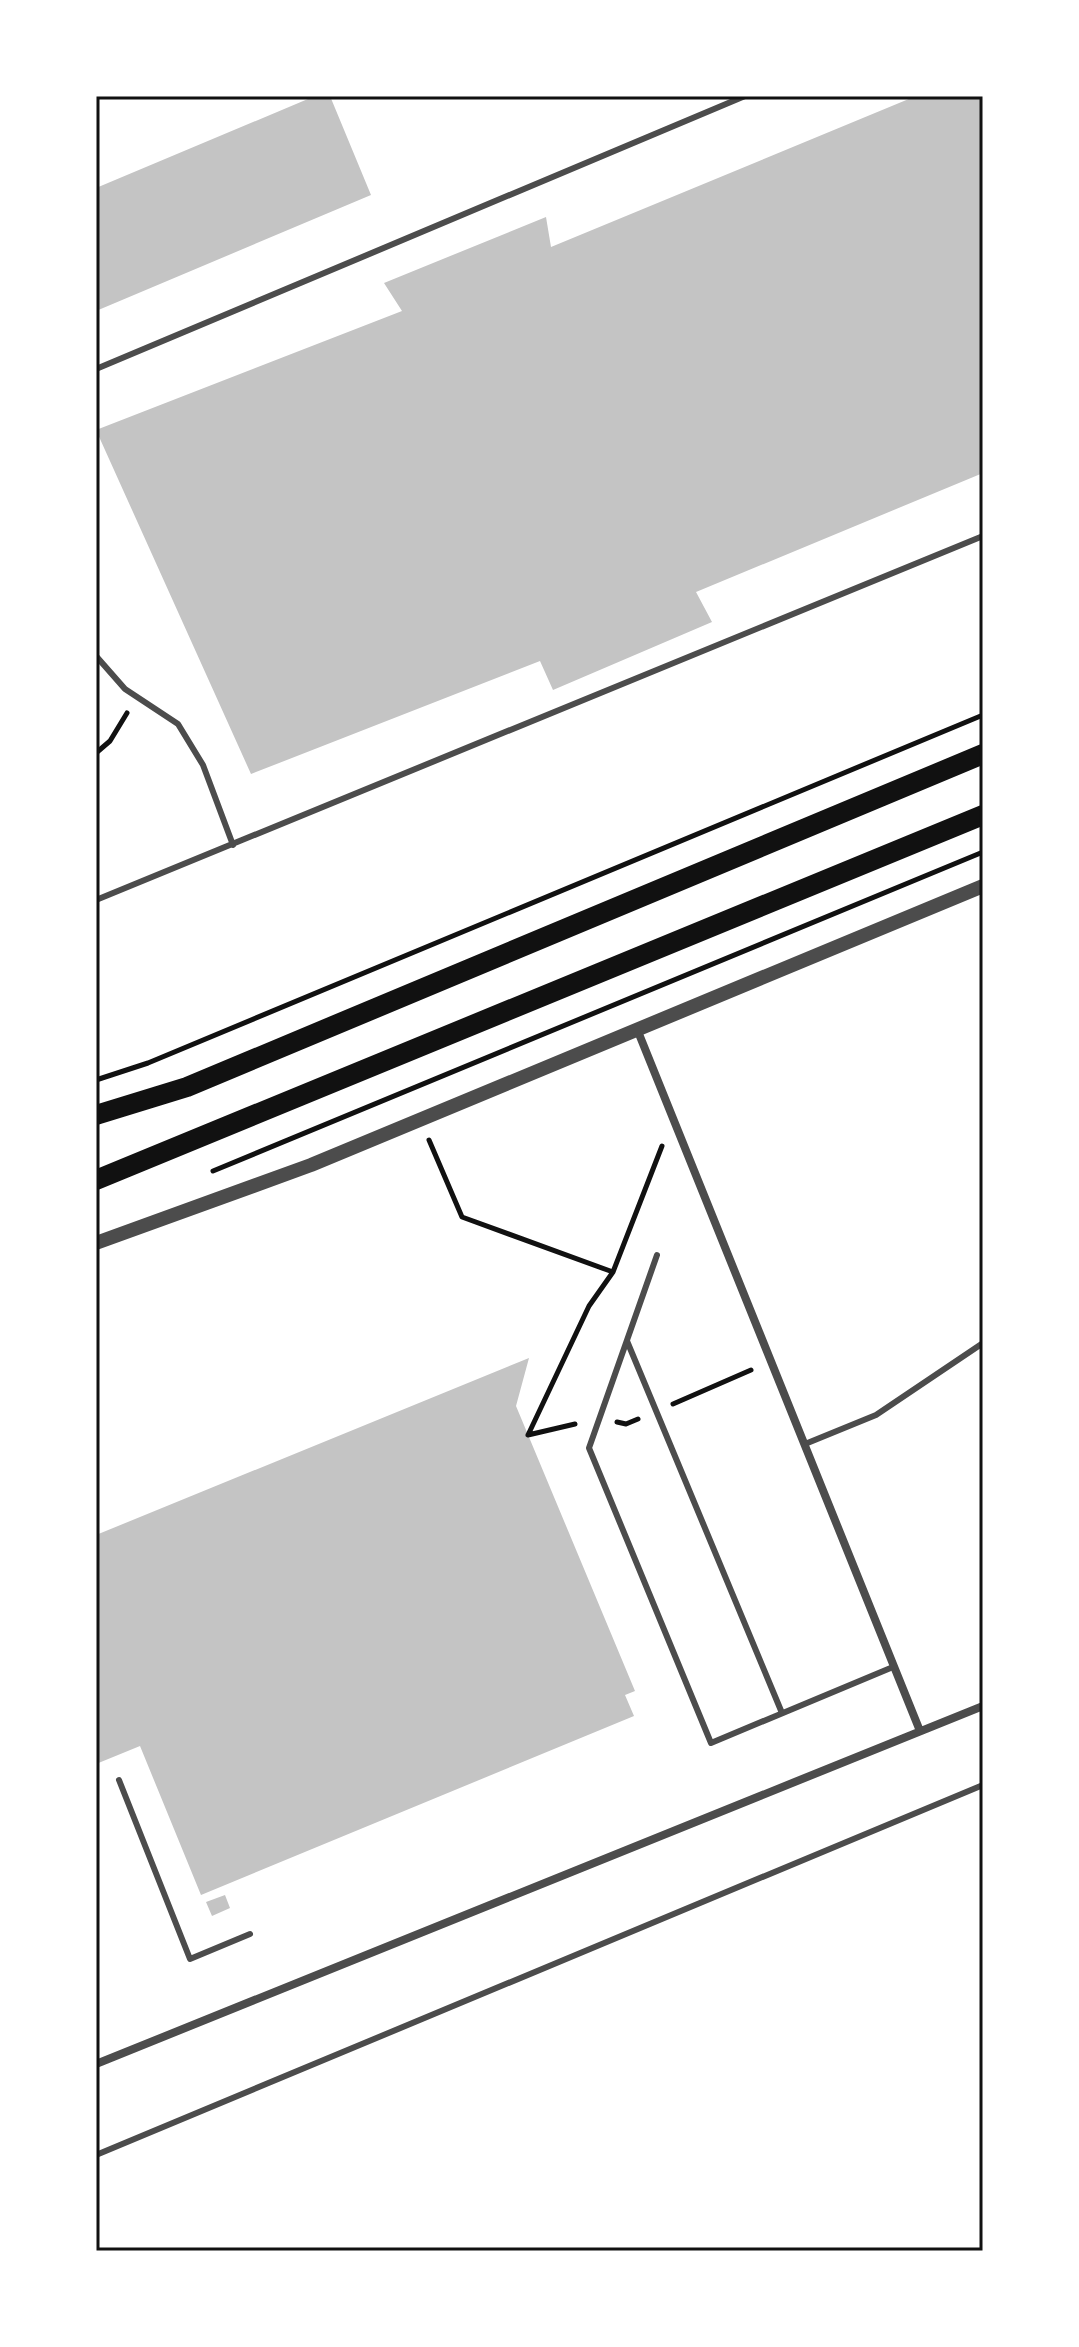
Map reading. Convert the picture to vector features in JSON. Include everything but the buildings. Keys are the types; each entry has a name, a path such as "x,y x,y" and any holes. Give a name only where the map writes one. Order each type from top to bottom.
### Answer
{"main road":[{"path":"96,1115 187,1087 983,754"},
{"path":"96,1180 983,815"}],"street":[{"path":"96,1243 311,1165 983,886"},
{"path":"637,1029 920,1731"},
{"path":"96,2064 983,1706"}],"lane":[{"path":"96,369 745,96"},
{"path":"96,900 983,536"},
{"path":"96,656 125,689 178,724 203,765 233,845"},
{"path":"657,1255 589,1448 711,1743 893,1667"},
{"path":"627,1341 782,1713"},
{"path":"805,1444 876,1415 983,1343"},
{"path":"119,1780 190,1959 250,1934"},
{"path":"96,2155 983,1785"}],"path":[{"path":"96,753 110,741 137,697"},
{"path":"96,1080 148,1063 983,715"},
{"path":"211,1172 983,852"},
{"path":"528,1435 589,1306 613,1272 673,1119"},
{"path":"420,1121 462,1217 613,1272"}]}
